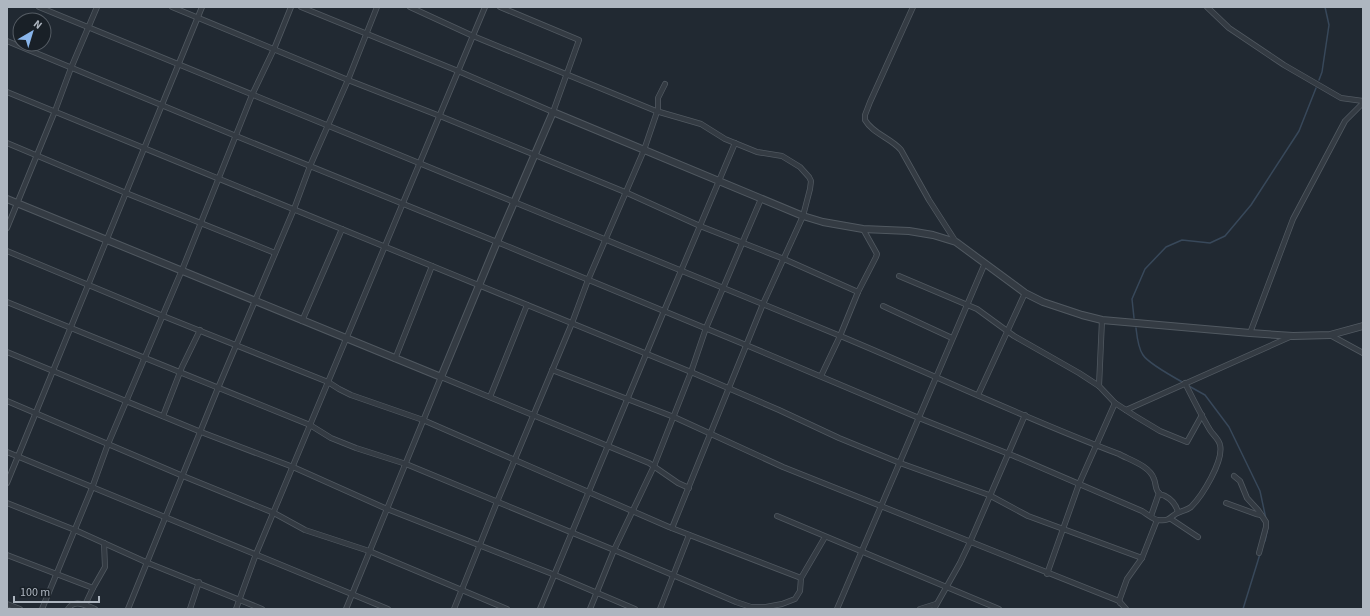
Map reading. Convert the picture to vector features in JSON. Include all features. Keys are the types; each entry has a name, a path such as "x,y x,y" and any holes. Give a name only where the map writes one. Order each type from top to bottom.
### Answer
{"street":[{"path":"39,7 178,65 420,162 605,240 840,336 1097,446 1119,454 1142,466 1151,473 1159,493 1171,501 1175,505 1178,512"},
{"path":"7,228 97,7"},
{"path":"172,7 625,192 700,226 784,259 858,292"},
{"path":"7,483 202,7"},
{"path":"42,609 92,488 126,400 163,316 220,178 252,95 274,49 291,7"},
{"path":"301,7 458,71 719,182 803,216 823,222 863,229 917,232 956,242 1024,293 1043,302 1082,315 1102,320 1293,336 1330,335 1363,326"},
{"path":"128,609 218,388 256,301 310,166 348,80 377,7"},
{"path":"410,7 473,36 656,111 701,124 725,139 757,152 782,156 800,167 811,181 803,216 763,304 672,528"},
{"path":"236,609 256,554 485,7"},
{"path":"346,609 497,242 553,112 580,40 500,7"},
{"path":"913,7 870,102 865,120 874,130 897,146 900,150 929,200 956,242"},
{"path":"1207,7 1229,28 1284,65 1341,98 1363,102"},
{"path":"7,41 1007,453 1151,516 1156,520 1171,519 1198,537"},
{"path":"454,609 479,544 572,323 588,280 644,150 656,111 658,109 658,98 665,84"},
{"path":"7,92 480,285 646,355 691,372 780,410 839,438 900,463 989,496 1028,516 1142,558"},
{"path":"1250,333 1293,219 1345,121 1363,102"},
{"path":"7,143 200,224 276,253"},
{"path":"540,609 735,143"},
{"path":"7,199 608,446 654,466 678,483 689,488"},
{"path":"590,609 614,550 654,466 691,372 706,328 761,199"},
{"path":"302,321 342,229"},
{"path":"821,376 840,336 858,292 877,254 863,229"},
{"path":"7,251 163,316 237,344 328,382 351,395 423,420 672,528 801,578"},
{"path":"837,609 985,263"},
{"path":"395,359 432,266"},
{"path":"899,276 977,309 1006,331 1099,386 1116,403 1160,431 1185,442 1189,440 1202,415"},
{"path":"978,395 1024,293"},
{"path":"7,302 310,425 331,438 406,464 572,532 719,596 752,608 782,604 795,599 800,591 801,578 825,537"},
{"path":"490,397 527,305"},
{"path":"883,306 952,338"},
{"path":"1099,386 1102,320"},
{"path":"163,416 180,373 200,330"},
{"path":"1330,335 1363,353"},
{"path":"1126,410 1293,336"},
{"path":"7,352 201,432 293,467 386,509 479,544 635,609"},
{"path":"552,370 674,417 783,467 1047,574 1119,601 1124,609"},
{"path":"1171,519 1178,512 1185,511 1198,499 1218,462 1220,444 1210,430 1185,384"},
{"path":"7,401 274,513 305,530 369,551 507,609"},
{"path":"1047,574 1079,484 1116,403"},
{"path":"920,609 935,607 948,586 970,542 1007,453 1025,415"},
{"path":"7,452 388,609"},
{"path":"1234,476 1240,481 1247,498 1266,522 1259,553"},
{"path":"1151,516 1159,493"},
{"path":"1226,502 1260,516 1261,514"},
{"path":"7,503 104,542 148,563 199,582 262,609"},
{"path":"777,516 907,571 948,586 999,609"},
{"path":"1119,601 1127,579 1142,558 1156,520"},
{"path":"660,609 689,535"},
{"path":"85,605 105,567 104,542"},
{"path":"7,555 93,588"},
{"path":"190,609 199,582"},
{"path":"68,609 73,604 78,603 95,609"},
{"path":"7,604 20,609"}],"waterway":[{"path":"1319,80 1322,72 1329,25 1325,7"},
{"path":"1134,318 1132,299 1145,269 1166,247 1182,240 1210,243 1225,236 1251,205 1299,131 1316,88"},
{"path":"1136,328 1137,339 1143,355 1150,362 1184,383"},
{"path":"1187,385 1205,395 1229,427 1260,491 1266,519"},
{"path":"1265,541 1268,527"},
{"path":"1243,609 1260,554"}]}
